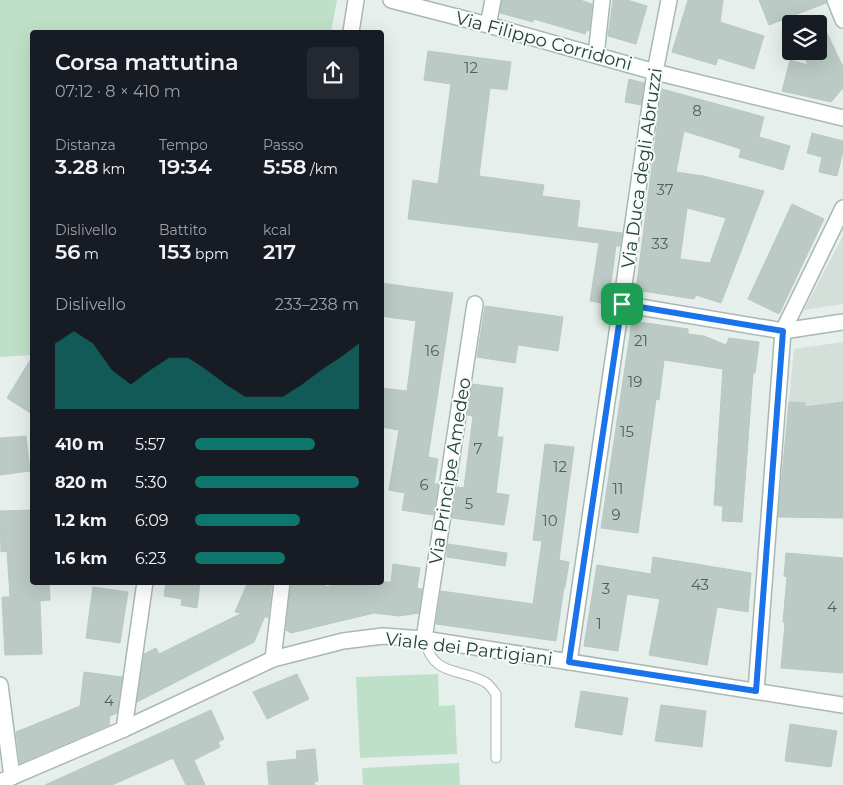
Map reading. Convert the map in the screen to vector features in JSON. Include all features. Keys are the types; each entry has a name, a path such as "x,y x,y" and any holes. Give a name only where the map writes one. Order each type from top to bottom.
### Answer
{"street":[{"path":"351,30 356,0"},
{"name":"Via Filippo Corridoni","path":"391,0 655,72 843,118"},
{"path":"488,25 493,0"},
{"path":"596,55 602,0"},
{"name":"Via Duca degli Abruzzi","path":"569,662 655,72 668,0"},
{"path":"835,0 843,20"},
{"path":"756,691 783,331 843,208"},
{"name":"Via Principe Amedeo","path":"424,639 475,304"},
{"path":"622,304 783,331 843,322"},
{"path":"124,728 146,585"},
{"path":"274,659 282,585"},
{"name":"Viale dei Partigiani","path":"6,780 274,659 343,641 383,636 424,639 843,705"},
{"path":"0,685 6,780"}],"lane":[{"path":"424,639 428,654 442,668 487,683 496,694 496,758"}],"shaded area":[{"path":"843,236 843,304 804,310"},
{"path":"843,342 843,518 778,517 794,349"}],"green space":[{"path":"0,0 337,0 331,30 30,30 30,355 0,357"},
{"path":"438,674 439,706 455,705 457,754 360,758 356,677"},
{"path":"459,763 460,785 363,785 362,768"}],"building":[{"path":"502,0 580,0 592,4 589,31 587,30 585,34 534,19 533,22 500,13"},
{"path":"613,0 627,0 647,6 636,44 608,36"},
{"path":"688,0 723,0 720,22 764,36 754,69 718,58 716,65 672,52"},
{"path":"759,0 826,0 826,3 795,15 782,15 782,20 769,25"},
{"path":"827,33 843,67 843,88 831,102 782,91 790,60 808,65 806,60 827,60"},
{"path":"428,51 511,62 507,90 490,88 479,176 544,185 542,196 580,201 577,227 622,233 620,246 616,246 608,304 590,301 599,243 408,219 413,180 438,184 451,84 424,80"},
{"path":"629,79 644,83 641,105 625,102"},
{"path":"662,89 764,117 759,137 790,146 783,170 739,157 741,149 684,131 676,172 703,176 764,191 721,303 696,295 694,299 636,290","holes":["687,208 726,218 710,263 680,259"]},
{"path":"812,133 843,141 843,151 837,176 819,172 822,157 807,153"},
{"path":"792,204 824,219 779,314 748,299"},
{"path":"384,283 453,293 428,457 438,459 434,484 438,484 433,515 402,510 405,493 389,490 399,430 384,428 384,388 407,391 416,321 384,316"},
{"path":"485,306 563,317 558,351 518,345 515,363 477,357"},
{"path":"632,321 688,329 688,334 704,336 726,345 729,338 759,342 755,373 753,373 742,522 722,521 723,506 714,505 723,369 664,360 659,400 656,399 638,533 601,528"},
{"path":"30,360 30,413 7,398"},
{"path":"472,384 503,388 497,437 503,437 496,493 509,495 504,525 452,518 457,487 464,488 473,416 468,415"},
{"path":"789,402 805,403 805,407 843,402 843,518 778,517"},
{"path":"26,436 30,471 0,475 0,438"},
{"path":"545,444 574,447 559,560 569,562 556,641 436,624 441,591 533,604 542,541 533,540"},
{"path":"30,510 30,585 49,585 50,600 40,601 42,654 5,655 2,597 10,597 7,551 1,552 0,511"},
{"path":"448,544 507,553 505,566 447,557"},
{"path":"786,553 843,558 843,673 781,668 787,577 784,576"},
{"path":"653,557 751,573 748,612 717,607 707,665 649,655 660,599 627,594 618,651 584,646 597,565 651,574"},
{"path":"393,564 420,568 417,588 422,589 419,613 399,616 374,613 291,633 286,630 291,585 325,585 325,587 335,585 384,585 384,582 391,582"},
{"path":"166,585 200,585 197,608 181,605 182,599 164,596"},
{"path":"247,585 272,585 268,618 265,616 254,642 137,702 144,654 156,648 159,654 242,613 235,612"},
{"path":"93,587 128,592 120,643 86,638"},
{"path":"84,672 122,677 117,713 110,716 109,725 20,763 16,732 80,706"},
{"path":"297,674 309,699 267,719 253,692"},
{"path":"581,691 628,698 622,735 575,727"},
{"path":"661,705 706,711 702,747 655,741"},
{"path":"211,710 224,739 218,742 220,747 194,760 205,785 186,785 173,758 112,785 45,785"},
{"path":"790,724 837,731 831,767 785,761"},
{"path":"315,749 318,781 314,782 315,785 269,785 267,762 297,759 296,751"}],"route":[{"path":"622,304 783,331 756,691 569,662 622,304"}]}
